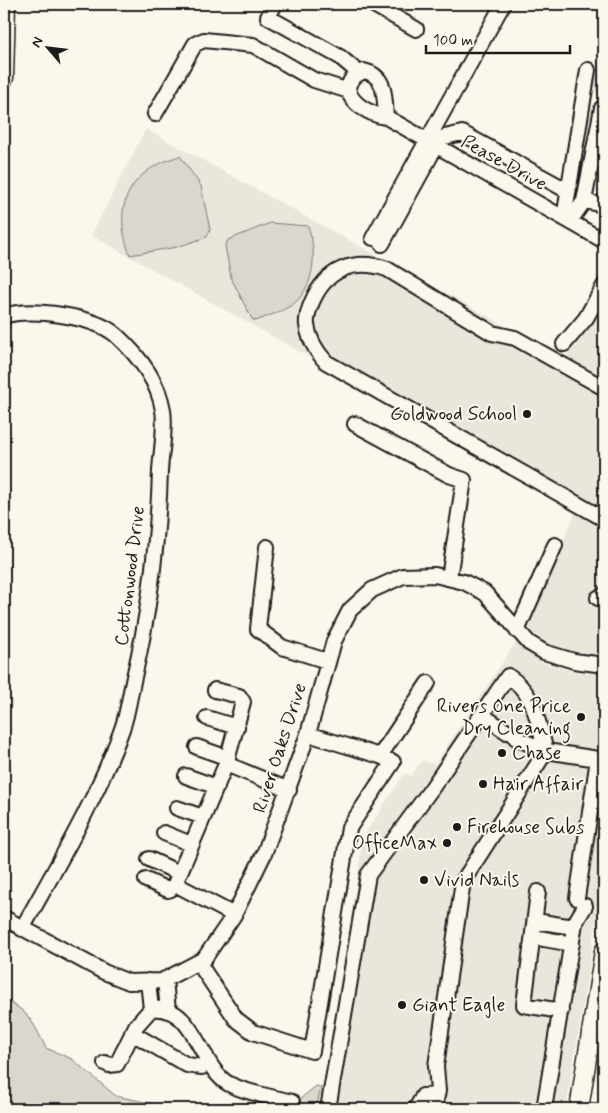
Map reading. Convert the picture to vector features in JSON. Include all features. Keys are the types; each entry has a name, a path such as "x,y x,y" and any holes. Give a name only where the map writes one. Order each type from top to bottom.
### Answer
{"main road":[{"path":"4,78 6,4"},
{"path":"580,1109 604,951"}],"street":[{"path":"275,4 268,17 340,57 359,73"},
{"path":"372,4 416,29"},
{"path":"377,241 432,143 503,4"},
{"path":"155,114 194,44 204,40 253,45 314,80 349,91 348,86 353,76 364,71 374,73 383,82 386,117"},
{"path":"567,220 568,191 588,70"},
{"name":"Pease Drive","path":"349,91 356,105 386,117 604,240"},
{"path":"567,220 584,201 602,108"},
{"path":"432,143 462,133 568,191"},
{"path":"584,201 604,205"},
{"path":"604,388 515,338 492,333 387,269 370,263 357,264 336,271 325,281 310,308 307,322 309,336 315,350 326,362 604,519"},
{"path":"564,344 586,318 604,286"},
{"name":"Cottonwood Drive","path":"4,316 15,312 69,316 96,322 108,328 135,352 146,368 151,376 163,411 158,541 143,639 122,728 92,802 22,929"},
{"path":"356,424 449,475 464,480 449,578"},
{"path":"517,631 555,545"},
{"path":"267,548 258,630 282,647 327,661"},
{"name":"River Oaks Drive","path":"4,918 22,929 129,982 165,979 204,959 234,916 264,854 308,734 334,641 350,610 372,590 403,576 435,575 464,582 485,593 517,631 529,643 544,652 574,661 604,665"},
{"path":"328,1109 368,875 399,835 508,676 522,686 529,697 546,751"},
{"path":"380,756 428,682"},
{"path":"146,880 168,890 172,889 227,761 243,702 242,698 215,690"},
{"path":"482,715 511,735 546,751 598,759 581,902 574,927 544,1109"},
{"path":"207,718 237,727"},
{"path":"198,962 236,1019 253,1032 312,1051 349,828 393,762 380,756 308,734"},
{"path":"197,748 289,790"},
{"path":"434,1109 437,1095 436,1066 463,881 546,751"},
{"path":"186,776 217,786"},
{"path":"177,808 203,818"},
{"path":"164,833 191,844"},
{"path":"150,859 234,916"},
{"path":"538,892 524,1005 561,1011"},
{"path":"535,921 574,927"},
{"path":"533,937 572,944"},
{"path":"165,979 168,1011"},
{"path":"105,1063 109,1066 117,1064 132,1034 151,1009 148,981"},
{"path":"151,1009 173,1012 189,1029 220,1076 230,1084 292,1102"},
{"path":"132,1034 187,1065 202,1067 207,1062 206,1056"},
{"path":"416,1107 423,1096 437,1095"}],"shaded area":[{"path":"604,18 604,97 592,90"},
{"path":"146,129 604,380 604,657 570,652 549,646 525,626 578,507 91,235"},
{"path":"180,156 201,186 210,230 207,237 177,247 130,255 123,221 124,206 129,192 148,170 162,162"},
{"path":"270,223 308,226 313,246 312,268 306,289 292,305 256,321 252,319 231,278 225,246 228,240"},
{"path":"604,298 604,378 566,357"},
{"path":"516,642 544,663 570,670 604,675 604,873 566,1109 316,1109 327,1064 346,957 363,837 405,773 411,776 422,761 435,764"},
{"path":"4,1001 25,1013 34,1025 46,1048 72,1059 116,1096 155,1104 165,1109 4,1109"},
{"path":"316,1086 321,1087 316,1109 297,1109 300,1099"}],"place":[{"name":"Goldwood School","path":"527,414"},
{"name":"Rivers One Price Dry Cleaning","path":"581,717"},
{"name":"Chase","path":"502,753"},
{"name":"Hair Affair","path":"483,784"},
{"name":"Firehouse Subs","path":"457,827"},
{"name":"OfficeMax","path":"447,843"},
{"name":"Vivid Nails","path":"424,880"},
{"name":"Giant Eagle","path":"402,1005"}]}
